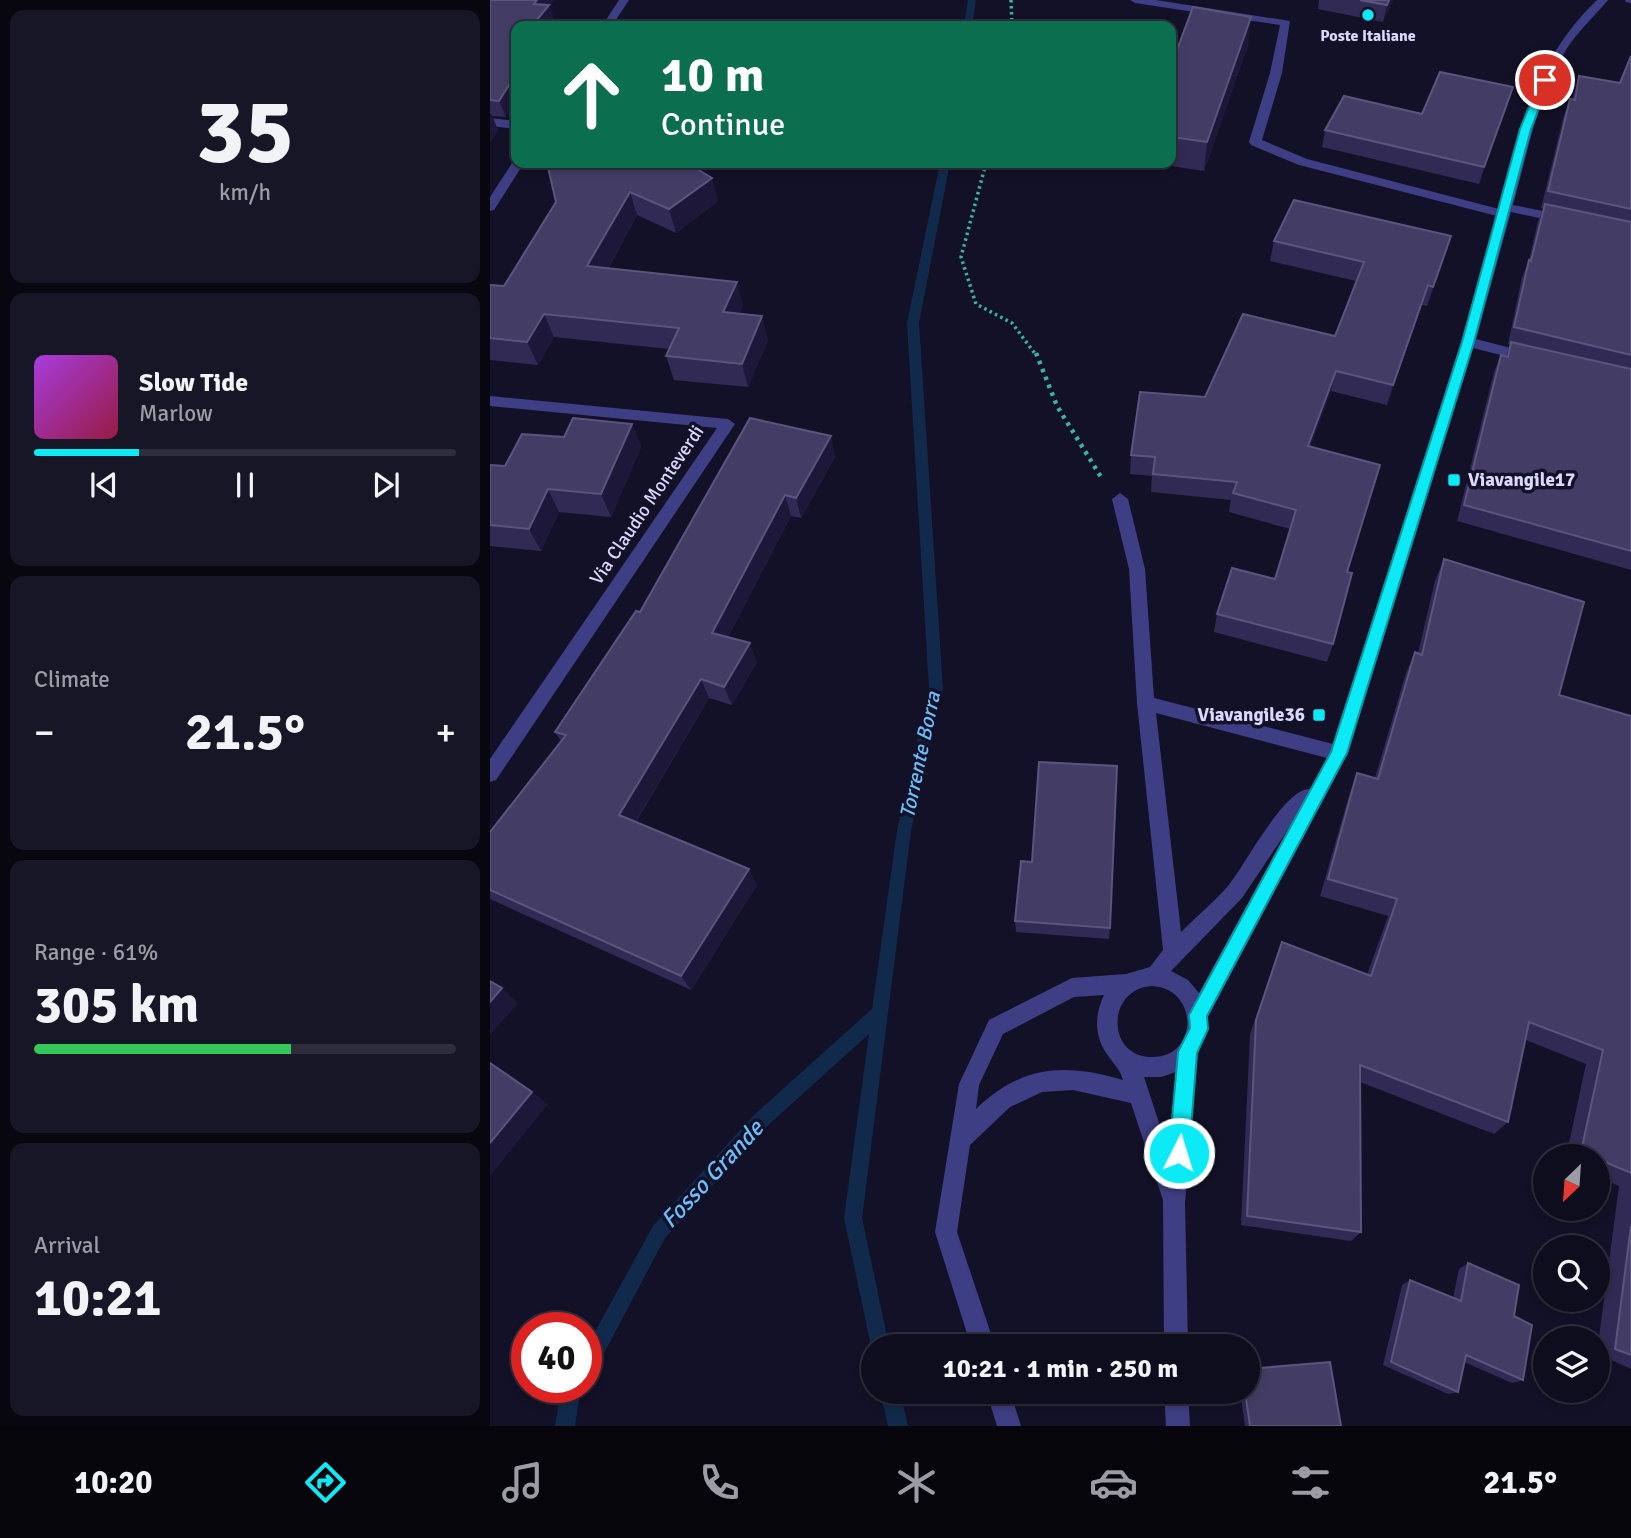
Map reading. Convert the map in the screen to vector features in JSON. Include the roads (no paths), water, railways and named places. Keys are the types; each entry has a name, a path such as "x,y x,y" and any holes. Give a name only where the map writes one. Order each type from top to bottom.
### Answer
{"street":[{"path":"610,21 625,0"},
{"path":"1135,0 1286,23 1276,73 1255,142 1303,162 1505,210 1581,223"},
{"path":"1198,1015 1339,753 1468,342 1535,102 1569,36 1586,14 1603,0"},
{"path":"490,122 511,124"},
{"path":"490,207 516,168"},
{"path":"1468,342 1549,362"},
{"name":"Via Claudio Monteverdi","path":"490,401 728,424 490,774"},
{"path":"1120,499 1136,569 1146,703 1173,953"},
{"path":"1146,703 1339,753"},
{"path":"1155,976 1173,953 1235,892 1277,828 1326,775"},
{"path":"979,1334 946,1232 969,1084 996,1027 1072,988 1125,983 1155,976 1170,980 1183,988 1193,1001 1199,1029 1188,1052 1174,1203 1176,1334"},
{"path":"1125,983 1114,992 1108,1005 1105,1020 1108,1035 1127,1059 1174,1203"},
{"path":"1127,1059 1153,1067 1178,1061 1188,1052"},
{"path":"961,1139 1009,1096 1051,1077 1092,1081 1139,1095"},
{"path":"1002,1404 1009,1426"},
{"path":"1177,1404 1178,1426"}],"waterway":[{"name":"Torrente Borra","path":"969,21 972,0"},
{"name":"Torrente Borra","path":"877,1334 853,1218 904,831 936,689 913,323 944,168"},
{"name":"Fosso Grande","path":"602,1337 659,1232 760,1121 879,1014"},
{"name":"Fosso Grande","path":"565,1426 569,1403"},
{"name":"Torrente Borra","path":"893,1404 898,1426"}],"place":[{"name":"Poste Italiane","path":"1368,15"},
{"name":"Viavangile17","path":"1454,480"},
{"name":"Viavangile36","path":"1319,715"}]}
